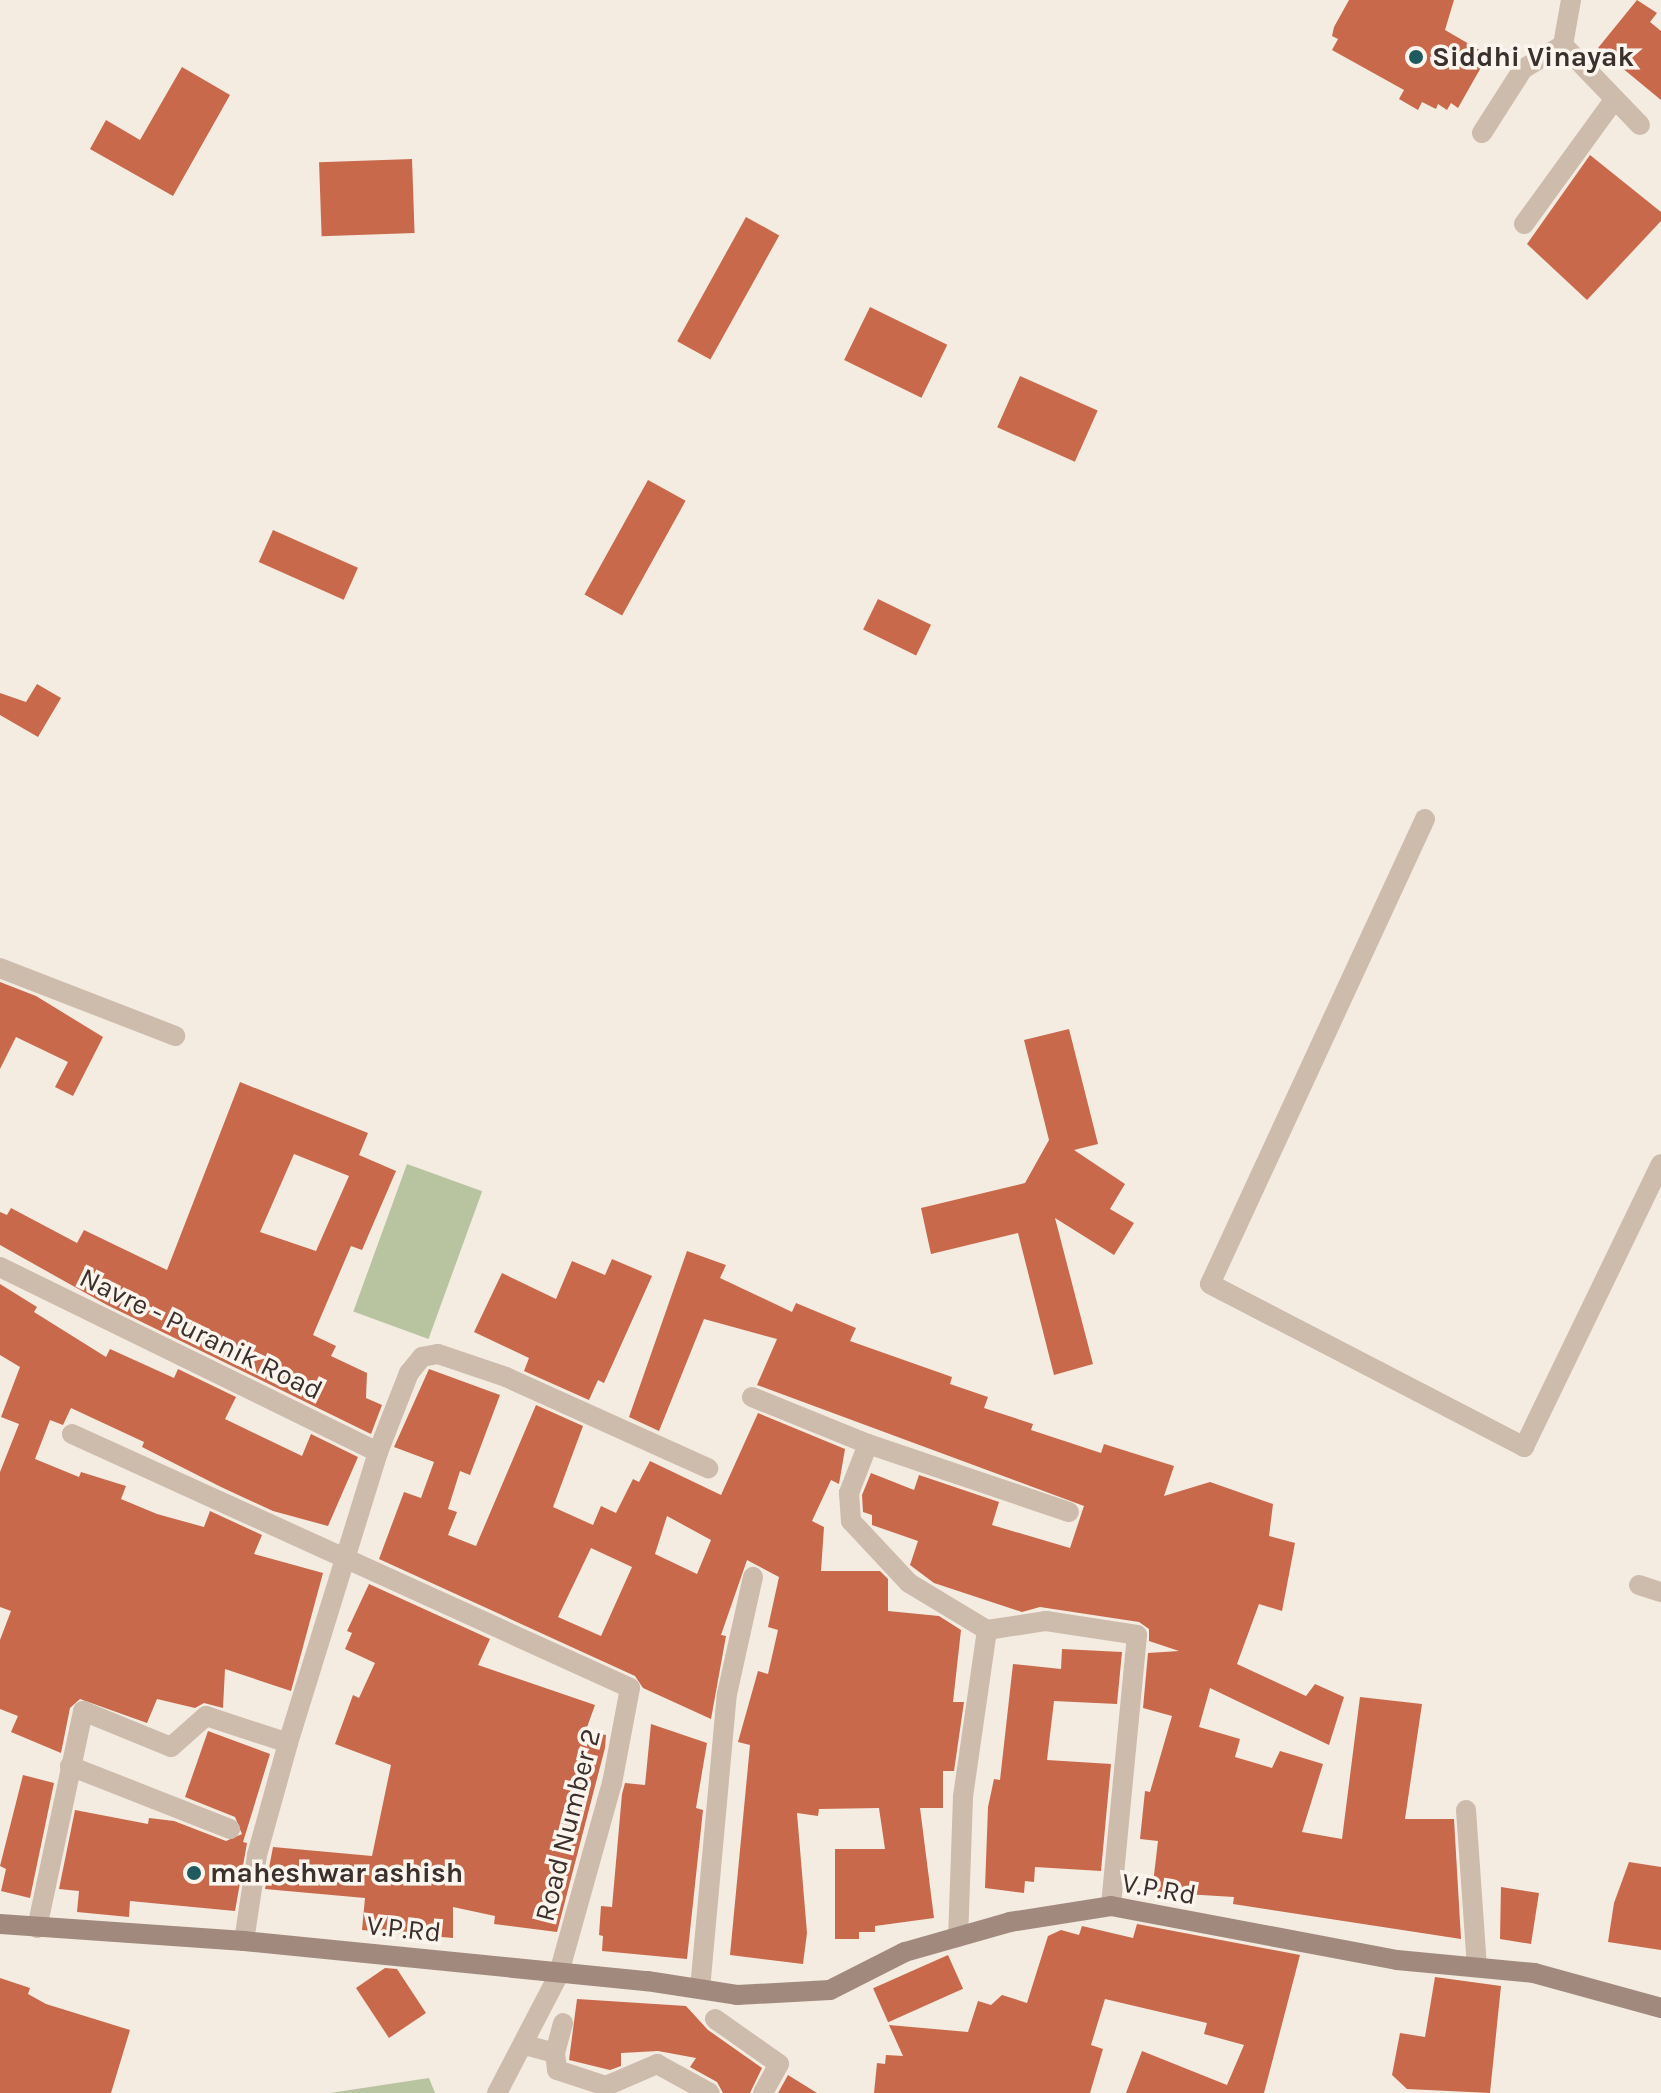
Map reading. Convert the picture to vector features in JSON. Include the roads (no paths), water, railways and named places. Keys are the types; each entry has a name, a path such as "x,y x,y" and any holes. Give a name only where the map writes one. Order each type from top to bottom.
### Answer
{"street":[{"path":"1482,133 1523,69 1563,45 1571,0"},
{"path":"1563,45 1640,125"},
{"path":"1524,224 1614,100"},
{"path":"1425,819 1210,1284 1524,1447 1661,1164"},
{"path":"0,968 175,1036"},
{"name":"Navre - Puranik Road","path":"0,1267 378,1452"},
{"path":"244,1941 257,1855 288,1743 378,1452 409,1373 422,1357 438,1354 506,1377 708,1468"},
{"path":"752,1397 868,1444 1069,1512"},
{"path":"72,1434 347,1559"},
{"path":"868,1444 849,1493 851,1521 909,1583 987,1630 1046,1621 1137,1635 1111,1906"},
{"name":"Road Number 2","path":"347,1559 630,1688 612,1783 558,1976"},
{"path":"753,1577 727,1694 710,1991 711,2026 779,2064 763,2093"},
{"path":"1639,1585 1661,1592"},
{"path":"958,1937 963,1797 987,1630"},
{"path":"37,1928 83,1711 171,1747 206,1716 288,1743"},
{"path":"70,1766 230,1829"},
{"path":"1466,1810 1477,1967"},
{"name":"V.P.Rd","path":"0,1924 244,1941 710,1991 830,1990 905,1952 1010,1922 1111,1906 1397,1960 1534,1973 1661,2008"},
{"path":"497,2093 525,2045 558,1976"},
{"path":"563,2023 554,2069 606,2086 657,2064 710,2093"},
{"path":"525,2045 555,2053"}],"place":[{"name":"Siddhi Vinayak","path":"1416,57"},
{"name":"maheshwar ashish","path":"194,1873"}]}
